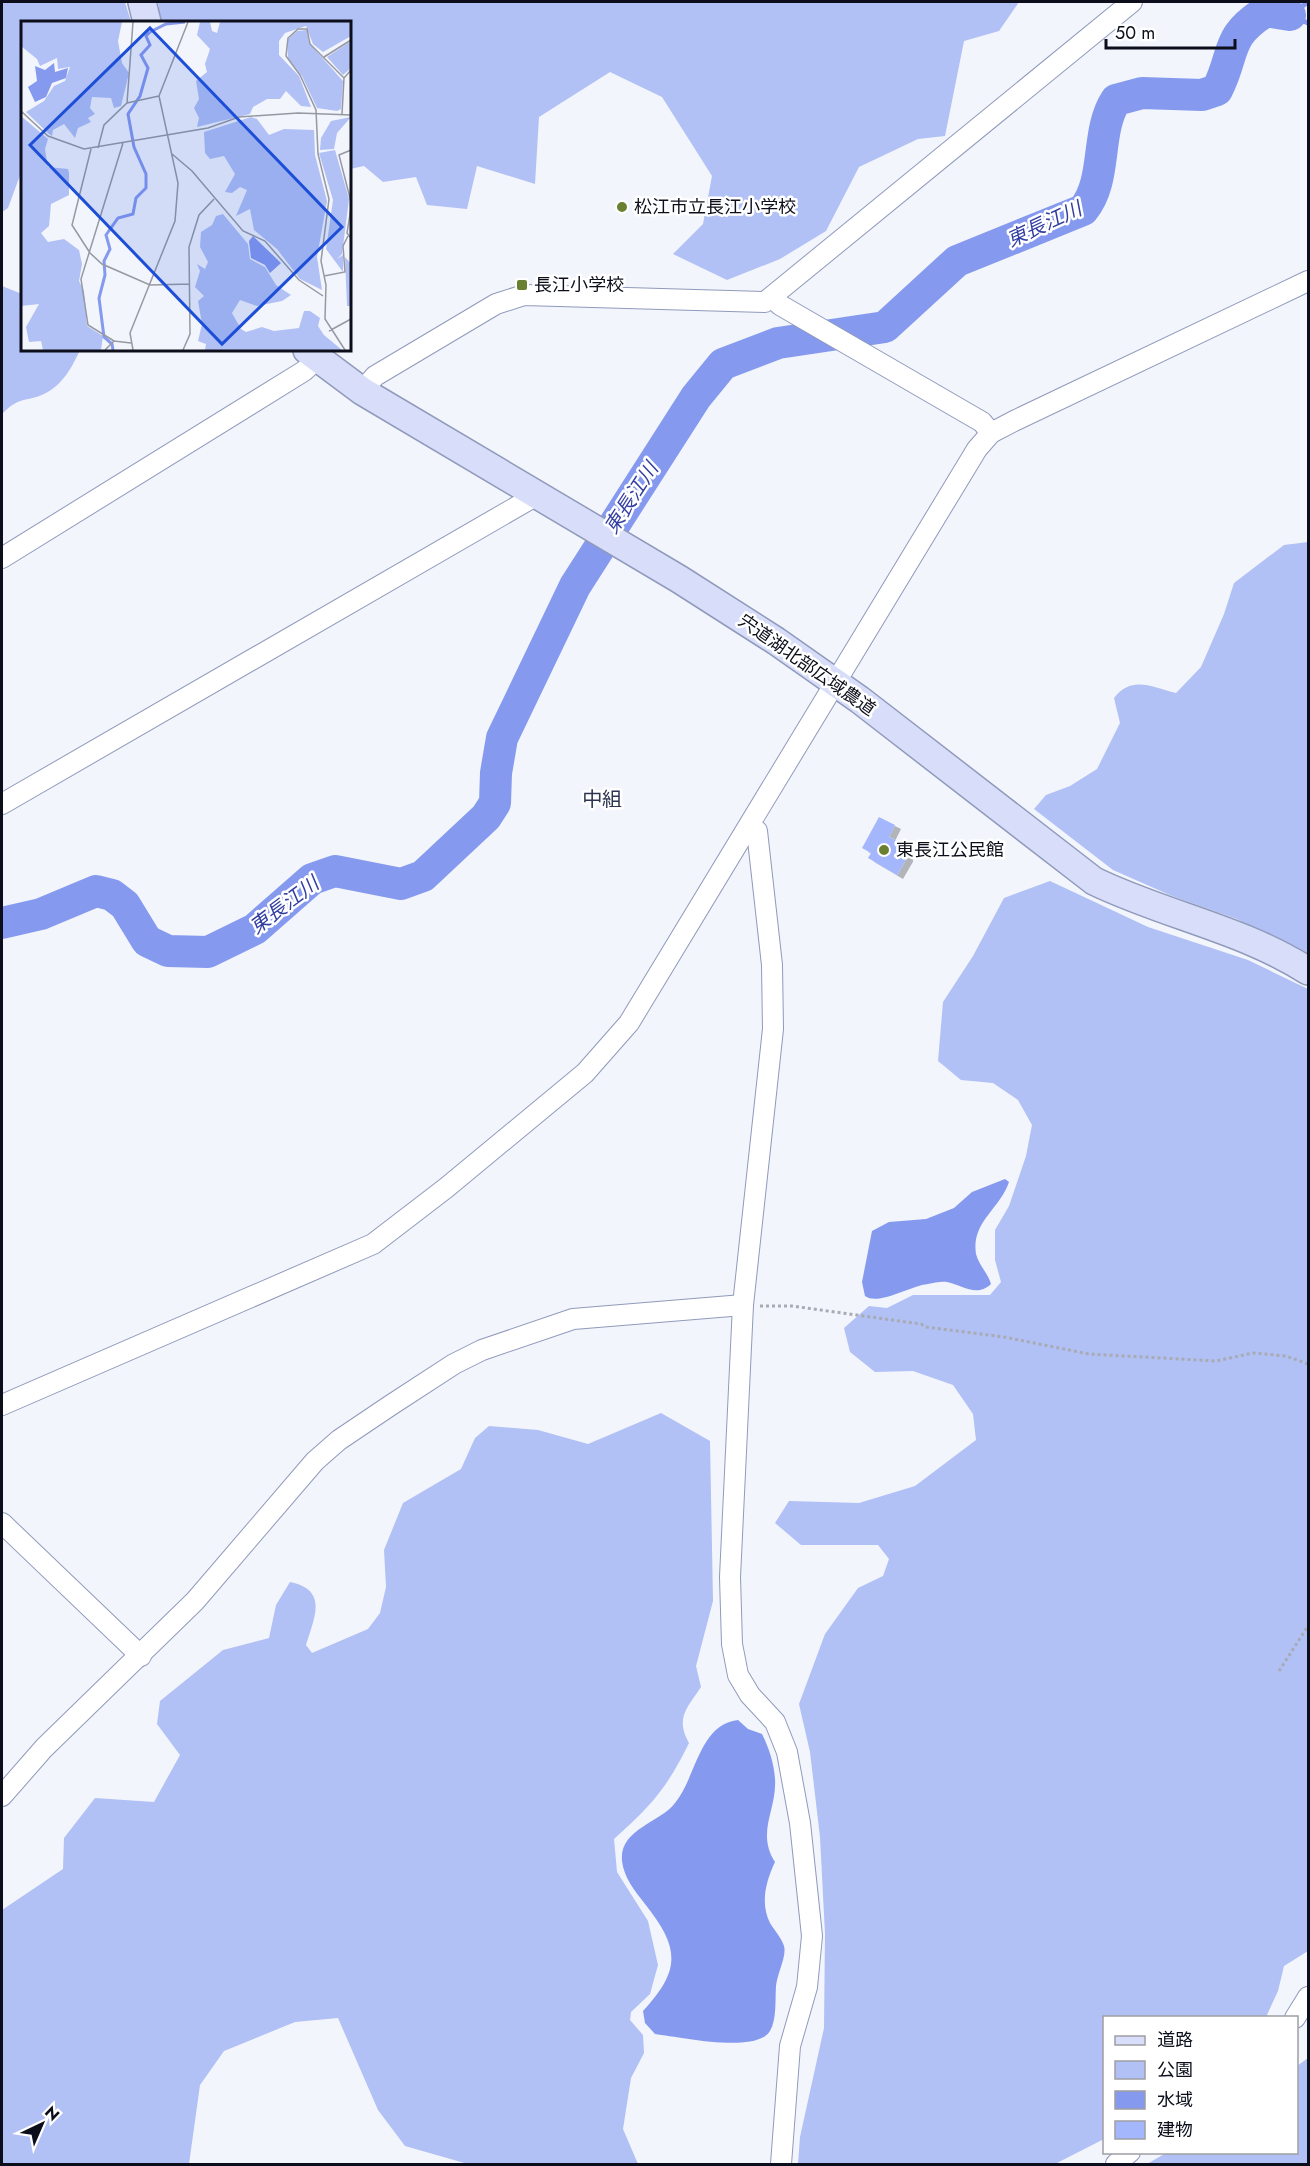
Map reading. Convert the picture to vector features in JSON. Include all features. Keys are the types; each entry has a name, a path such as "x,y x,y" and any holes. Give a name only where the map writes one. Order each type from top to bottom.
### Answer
{"street":[{"path":"142,2 147,21"},
{"path":"362,391 375,376 496,304 524,295 755,303 772,297 788,280 1132,2"},
{"path":"2,1405 373,1244 402,1223 585,1073 629,1023 750,827 977,449 991,433 1308,281"},
{"path":"772,297 780,304 982,422 991,433"},
{"path":"2,558 304,371 312,354"},
{"name":"宍道湖北部広域農道","path":"312,354 362,391 607,536 776,641 835,682 1094,881 1130,898 1257,943 1308,971"},
{"path":"2,804 537,495"},
{"path":"750,827 757,831 772,964 773,1029 743,1305 730,1577 732,1644 738,1675 750,1695 775,1722 784,1744 800,1823 812,1936 807,1987 790,2046 781,2164"},
{"path":"2,1796 44,1748 195,1601 315,1461 339,1440 454,1364 482,1350 573,1319 743,1305"},
{"path":"2,1523 141,1656"},
{"path":"1296,2016 1308,1997"},
{"path":"1116,2164 1128,2154"}],"path":[{"path":"743,1305 792,1306 921,1324 926,1327 1004,1337 1089,1354 1216,1361 1253,1353 1286,1356 1308,1364"},
{"path":"1278,1671 1308,1626"}],"green space":[{"path":"2,2 125,2 131,21 21,21 21,173 8,208 2,212"},
{"path":"158,2 1019,2 999,31 964,41 945,136 918,139 859,167 826,231 780,259 727,280 673,254 703,224 712,176 662,97 610,72 539,117 535,184 477,166 467,209 427,205 416,177 383,182 364,166 351,169 351,21 160,21"},
{"path":"2,286 21,294 21,351 79,351 57,386 37,397 18,402 2,414"},
{"path":"1308,542 1308,955 1237,919 1172,896 1113,870 1034,809 1046,795 1070,786 1097,769 1120,723 1114,698 1121,691 1135,685 1142,685 1176,693 1201,667 1224,614 1234,583 1284,545"},
{"path":"1050,881 1148,927 1248,960 1308,989 1308,1951 1284,1966 1278,1991 1266,2016 1103,2016 1103,2140 1055,2164 798,2164 800,2137 824,2028 825,1934 820,1837 810,1752 799,1704 825,1634 858,1588 883,1576 889,1559 878,1545 801,1545 775,1523 789,1501 859,1503 915,1486 976,1440 973,1414 953,1385 913,1371 875,1372 850,1352 844,1328 869,1306 887,1308 913,1295 990,1295 1001,1282 995,1260 995,1230 1009,1206 1026,1156 1032,1125 1018,1100 993,1083 961,1080 938,1061 943,1002 973,956 1004,898"},
{"path":"661,1413 710,1441 713,1601 696,1666 701,1687 684,1714 683,1727 689,1743 657,1796 614,1839 617,1872 648,1921 658,1965 650,1994 631,2012 630,2020 643,2035 644,2053 631,2078 623,2129 638,2164 468,2164 405,2146 378,2110 338,2018 295,2022 224,2051 200,2085 189,2164 2,2164 2,1910 63,1869 64,1838 95,1798 154,1802 180,1755 157,1724 160,1701 223,1650 269,1638 276,1605 290,1582 310,1591 314,1598 315,1615 306,1645 312,1653 368,1629 380,1613 386,1587 384,1550 403,1503 461,1469 475,1438 489,1426 538,1430 588,1444"},
{"path":"1308,2058 1308,2164 1147,2164 1164,2154 1298,2154 1298,2065"}],"water":[{"path":"1005,1179 1009,1182 1005,1192 982,1224 976,1243 977,1258 991,1284 975,1290 940,1282 878,1299 865,1296 862,1282 872,1231 889,1222 926,1219 954,1208 972,1192"},
{"path":"738,1720 748,1729 762,1734 771,1756 774,1773 775,1790 767,1841 775,1862 767,1884 765,1908 770,1923 785,1950 776,1986 774,2021 770,2031 762,2038 750,2042 717,2042 655,2034 645,2023 643,2011 670,1971 670,1946 657,1920 628,1879 623,1867 623,1850 633,1834 675,1803 706,1741 725,1724"}],"building":[{"name":"東長江公民館","path":"879,817 895,825 889,837 905,845 901,852 908,856 897,875 868,858 871,853 862,848"}],"waterway":[{"path":"1290,15 1308,2"},
{"name":"東長江川","path":"2,923 41,914 96,891 112,895 125,905 147,941 168,951 208,952 255,929 312,879 335,871 401,884 423,876 486,817 495,803 496,773 502,738 575,586 696,397 723,364 778,343 885,327 957,261 1083,210 1096,185 1106,126 1116,100 1142,93 1202,95 1217,90 1233,46 1243,29 1266,11 1290,15"},
{"name":"東長江川","path":"1290,15 1308,23"}],"place":[{"name":"松江市立長江小学校","path":"622,207"},
{"name":"長江小学校","path":"522,285"},
{"name":"東長江公民館","path":"884,850"}],"district":[{"name":"中組","path":"602,799"}]}
